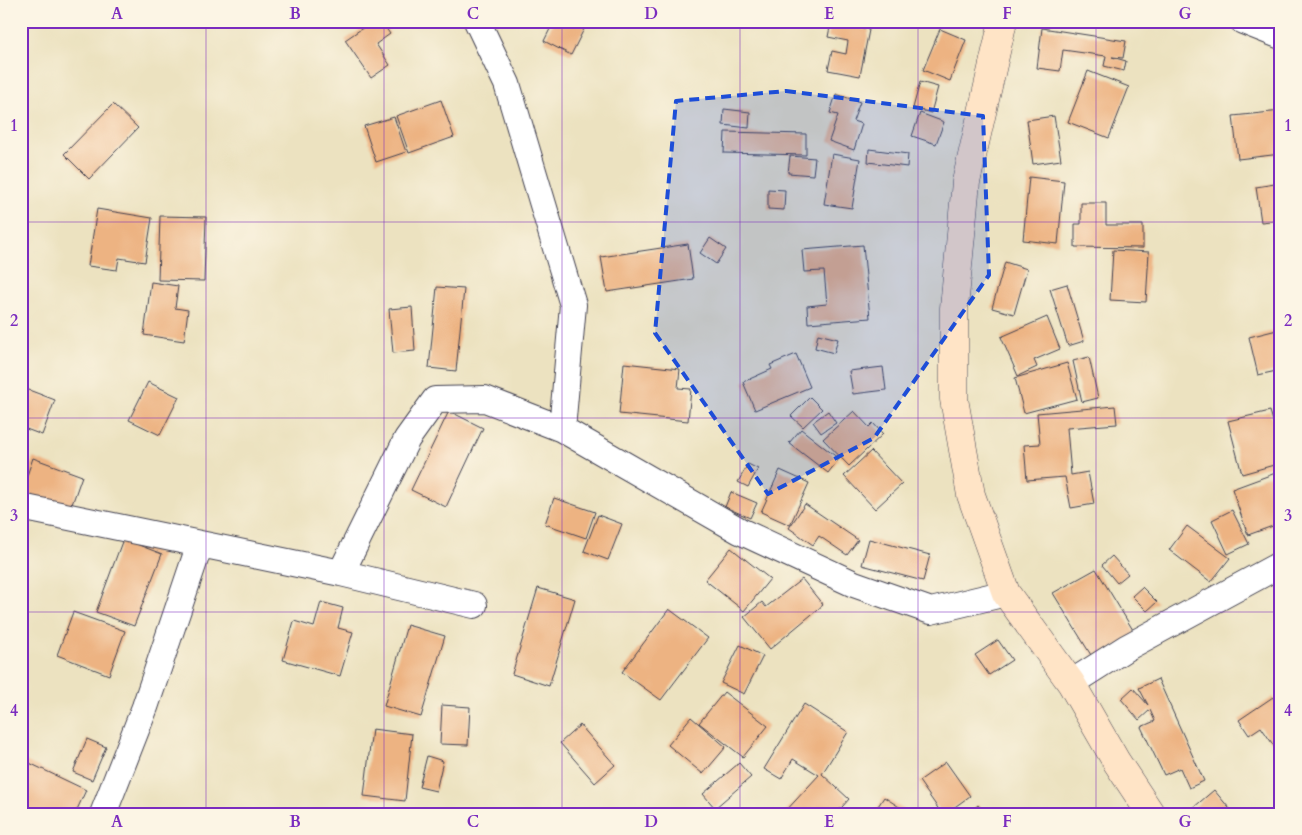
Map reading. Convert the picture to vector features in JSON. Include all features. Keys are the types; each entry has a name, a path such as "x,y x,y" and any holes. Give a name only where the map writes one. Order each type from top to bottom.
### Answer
{"street":[{"path":"477,21 507,84 573,305 562,429"},
{"path":"1003,21 966,182 954,308 954,399 971,495 1006,594 1071,683 1116,760 1151,814"},
{"path":"1243,21 1281,36"},
{"path":"341,573 407,438 435,400 485,399 562,429 740,532 854,584 931,611 1006,594"},
{"path":"21,507 341,573 474,606"},
{"path":"103,814 145,707 200,544"},
{"path":"1071,683 1126,648 1281,564"}],"highlighted area":[{"path":"786,91 983,116 989,275 874,438 768,494 655,333 676,101"}],"building":[{"path":"373,21 381,21 390,34 376,44 390,65 371,78 345,40"},
{"path":"554,21 588,21 571,55 544,41"},
{"path":"831,22 869,30 860,76 828,70 832,51 846,54 848,41 828,37"},
{"path":"1042,28 1126,41 1123,58 1112,57 1126,61 1124,71 1104,66 1106,56 1063,50 1060,71 1037,68"},
{"path":"940,29 966,40 950,81 923,70"},
{"path":"1088,71 1129,87 1109,138 1068,122"},
{"path":"920,82 938,87 931,113 913,108"},
{"path":"836,94 860,102 853,121 862,124 854,150 829,141 838,115 830,113"},
{"path":"441,100 454,137 409,153 396,116"},
{"path":"113,104 138,128 89,179 64,154"},
{"path":"724,109 750,112 749,128 723,125"},
{"path":"1281,111 1281,154 1238,159 1233,116"},
{"path":"920,113 944,122 936,144 912,136"},
{"path":"1054,116 1061,160 1033,164 1027,120"},
{"path":"394,117 406,152 376,162 364,126"},
{"path":"725,132 806,134 806,155 724,153"},
{"path":"869,149 908,154 907,167 868,162"},
{"path":"832,154 860,159 852,208 824,204"},
{"path":"790,156 815,158 813,175 788,173"},
{"path":"1029,177 1064,181 1058,244 1023,240"},
{"path":"1281,183 1281,220 1261,222 1256,187"},
{"path":"768,189 785,190 784,210 768,209"},
{"path":"1081,203 1106,203 1106,225 1143,225 1143,248 1075,247 1075,224 1081,224"},
{"path":"97,209 152,218 145,262 119,258 117,270 88,266"},
{"path":"160,216 206,217 204,281 158,280"},
{"path":"710,238 726,249 716,264 700,253"},
{"path":"688,244 693,279 607,292 601,257"},
{"path":"863,245 870,318 808,323 807,306 827,304 824,271 804,272 802,250"},
{"path":"1113,250 1149,252 1146,302 1110,300"},
{"path":"1005,262 1027,269 1014,314 992,308"},
{"path":"151,282 178,286 175,308 188,310 184,341 144,335"},
{"path":"1067,284 1084,341 1068,346 1050,289"},
{"path":"437,287 464,289 456,371 429,368"},
{"path":"412,307 415,351 393,353 389,309"},
{"path":"1047,317 1060,349 1034,360 1037,367 1018,376 1001,337"},
{"path":"1281,329 1281,370 1258,375 1249,337"},
{"path":"818,334 838,339 834,353 815,348"},
{"path":"796,354 810,387 755,410 743,382 772,369 770,365"},
{"path":"1089,357 1098,398 1082,402 1073,361"},
{"path":"624,363 680,369 678,388 691,389 688,421 619,414"},
{"path":"1067,363 1077,399 1024,413 1015,378"},
{"path":"883,367 886,390 853,394 849,371"},
{"path":"148,382 179,397 160,435 129,420"},
{"path":"21,387 55,400 42,435 21,427"},
{"path":"810,397 822,409 803,427 791,416"},
{"path":"1115,406 1117,424 1067,428 1071,475 1088,472 1094,504 1071,508 1065,477 1027,480 1024,445 1040,444 1037,413"},
{"path":"449,411 483,428 446,507 411,490"},
{"path":"828,411 836,423 821,433 813,422"},
{"path":"854,411 869,427 873,423 883,434 849,466 823,439"},
{"path":"1270,411 1281,450 1281,463 1242,474 1228,421"},
{"path":"801,429 839,459 828,473 789,443"},
{"path":"871,451 902,484 875,509 844,476"},
{"path":"33,458 82,476 70,510 21,493"},
{"path":"748,464 758,469 748,487 738,482"},
{"path":"780,470 809,483 790,525 761,512"},
{"path":"1281,471 1281,523 1248,535 1232,489"},
{"path":"731,492 757,503 750,518 725,507"},
{"path":"554,498 595,512 586,538 545,524"},
{"path":"805,504 858,540 847,555 819,536 813,545 789,528"},
{"path":"1232,510 1249,544 1228,554 1212,520"},
{"path":"598,515 622,524 608,560 584,551"},
{"path":"1187,526 1230,558 1211,582 1169,550"},
{"path":"123,539 162,554 134,626 96,612"},
{"path":"869,539 930,555 923,581 862,565"},
{"path":"731,548 770,579 744,611 705,580"},
{"path":"1112,556 1128,574 1117,583 1102,565"},
{"path":"1096,569 1136,635 1094,660 1053,593"},
{"path":"802,579 823,605 770,649 744,617 762,602 766,607"},
{"path":"1142,587 1157,602 1147,611 1132,596"},
{"path":"538,588 575,599 549,686 512,674"},
{"path":"321,602 343,608 338,628 353,632 340,676 283,660 294,621 314,627"},
{"path":"669,609 708,638 661,700 622,672"},
{"path":"73,612 125,631 109,675 57,655"},
{"path":"407,625 445,636 421,717 384,706"},
{"path":"998,640 1012,660 989,675 975,655"},
{"path":"740,645 763,656 744,694 721,683"},
{"path":"1158,679 1204,781 1189,788 1180,768 1164,775 1141,727 1155,721 1150,710 1139,720 1121,699 1133,688 1148,705 1139,688"},
{"path":"724,692 768,726 743,757 699,723"},
{"path":"1273,697 1277,704 1281,701 1281,741 1274,746 1261,727 1249,735 1239,720"},
{"path":"804,704 848,732 822,774 849,799 836,814 783,814 819,775 793,759 781,779 764,769"},
{"path":"442,705 470,707 468,745 440,744"},
{"path":"691,717 726,747 703,774 668,745"},
{"path":"580,725 615,765 595,783 560,743"},
{"path":"372,729 412,734 405,801 364,796"},
{"path":"87,739 106,747 92,780 73,772"},
{"path":"427,756 443,761 436,791 419,787"},
{"path":"21,759 86,790 75,814 21,814"},
{"path":"946,762 970,796 945,814 942,814 919,781"},
{"path":"739,763 751,777 715,808 703,794"},
{"path":"1214,790 1234,814 1186,814"},
{"path":"884,797 910,814 873,814"},
{"path":"978,805 986,814 968,814"}]}
